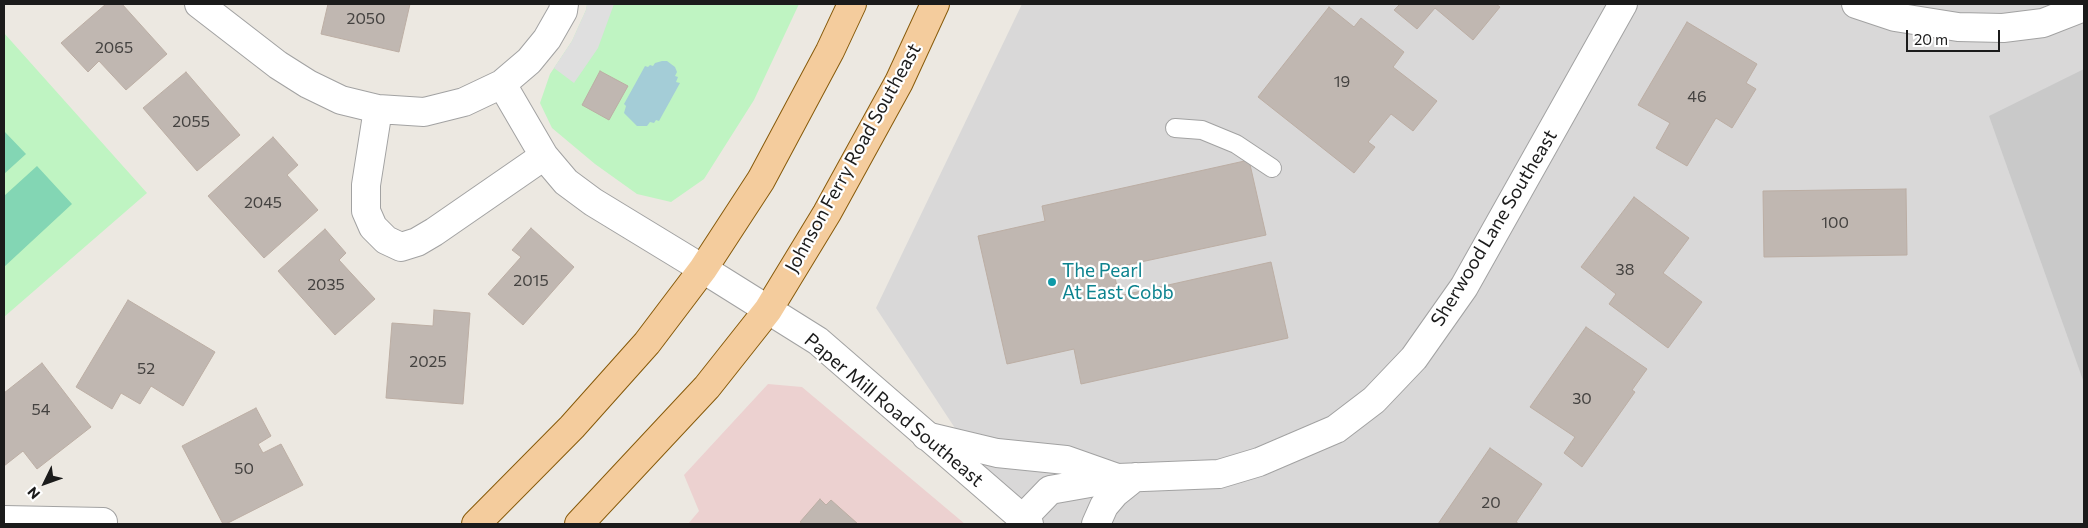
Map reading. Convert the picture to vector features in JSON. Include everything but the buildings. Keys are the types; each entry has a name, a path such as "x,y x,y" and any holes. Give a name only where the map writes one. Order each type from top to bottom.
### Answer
{"main road":[{"path":"476,524 572,427 647,343 703,270 761,180 830,51 852,4"},
{"name":"Johnson Ferry Road Southeast","path":"579,524 707,386 768,310 827,213 866,143 899,82 935,4"}],"street":[{"path":"199,4 278,65 308,84 341,100 378,109 424,112 464,102 502,84 529,61 547,39 563,10 564,4"},
{"name":"Sherwood Lane Southeast","path":"1025,521 1050,490 1127,478 1219,474 1259,462 1336,429 1374,400 1414,358 1464,287 1623,4"},
{"path":"1856,4 1895,18 1958,27 2003,28 2043,23 2084,7"},
{"name":"Paper Mill Road Southeast","path":"502,84 544,156 566,182 593,202 818,342 1025,521"},
{"path":"378,109 366,185 366,211 373,227 386,240 401,247 417,242 434,232 544,156"},
{"name":"Sherwood Lane Southeast","path":"926,436 997,453 1066,460 1127,478"},
{"path":"1096,524 1104,506 1127,478"},
{"path":"4,520 104,522"}],"lane":[{"path":"1175,128 1202,130 1236,144 1272,168"}],"shaded area":[{"path":"587,4 614,4 598,48 574,83 554,68 572,41"},
{"path":"1022,4 2084,4 2084,524 1018,524 876,308"},
{"path":"2084,69 2084,383 1989,116"},
{"path":"768,384 802,387 965,524 688,524 699,511 684,475"}],"green space":[{"path":"587,4 799,4 754,100 704,179 671,202 637,194 595,164 552,128 540,103 550,74 572,41"},
{"path":"4,33 147,193 4,317"},
{"path":"4,131 26,154 4,174"},
{"path":"37,166 72,204 4,267 4,196"}],"water":[{"path":"667,61 675,67 677,72 675,76 678,77 676,82 680,83 659,121 650,122 647,126 637,126 624,113 626,106 624,104 645,66 653,66 655,63"}],"place":[{"name":"The Pearl At East Cobb","path":"1052,282"}]}
